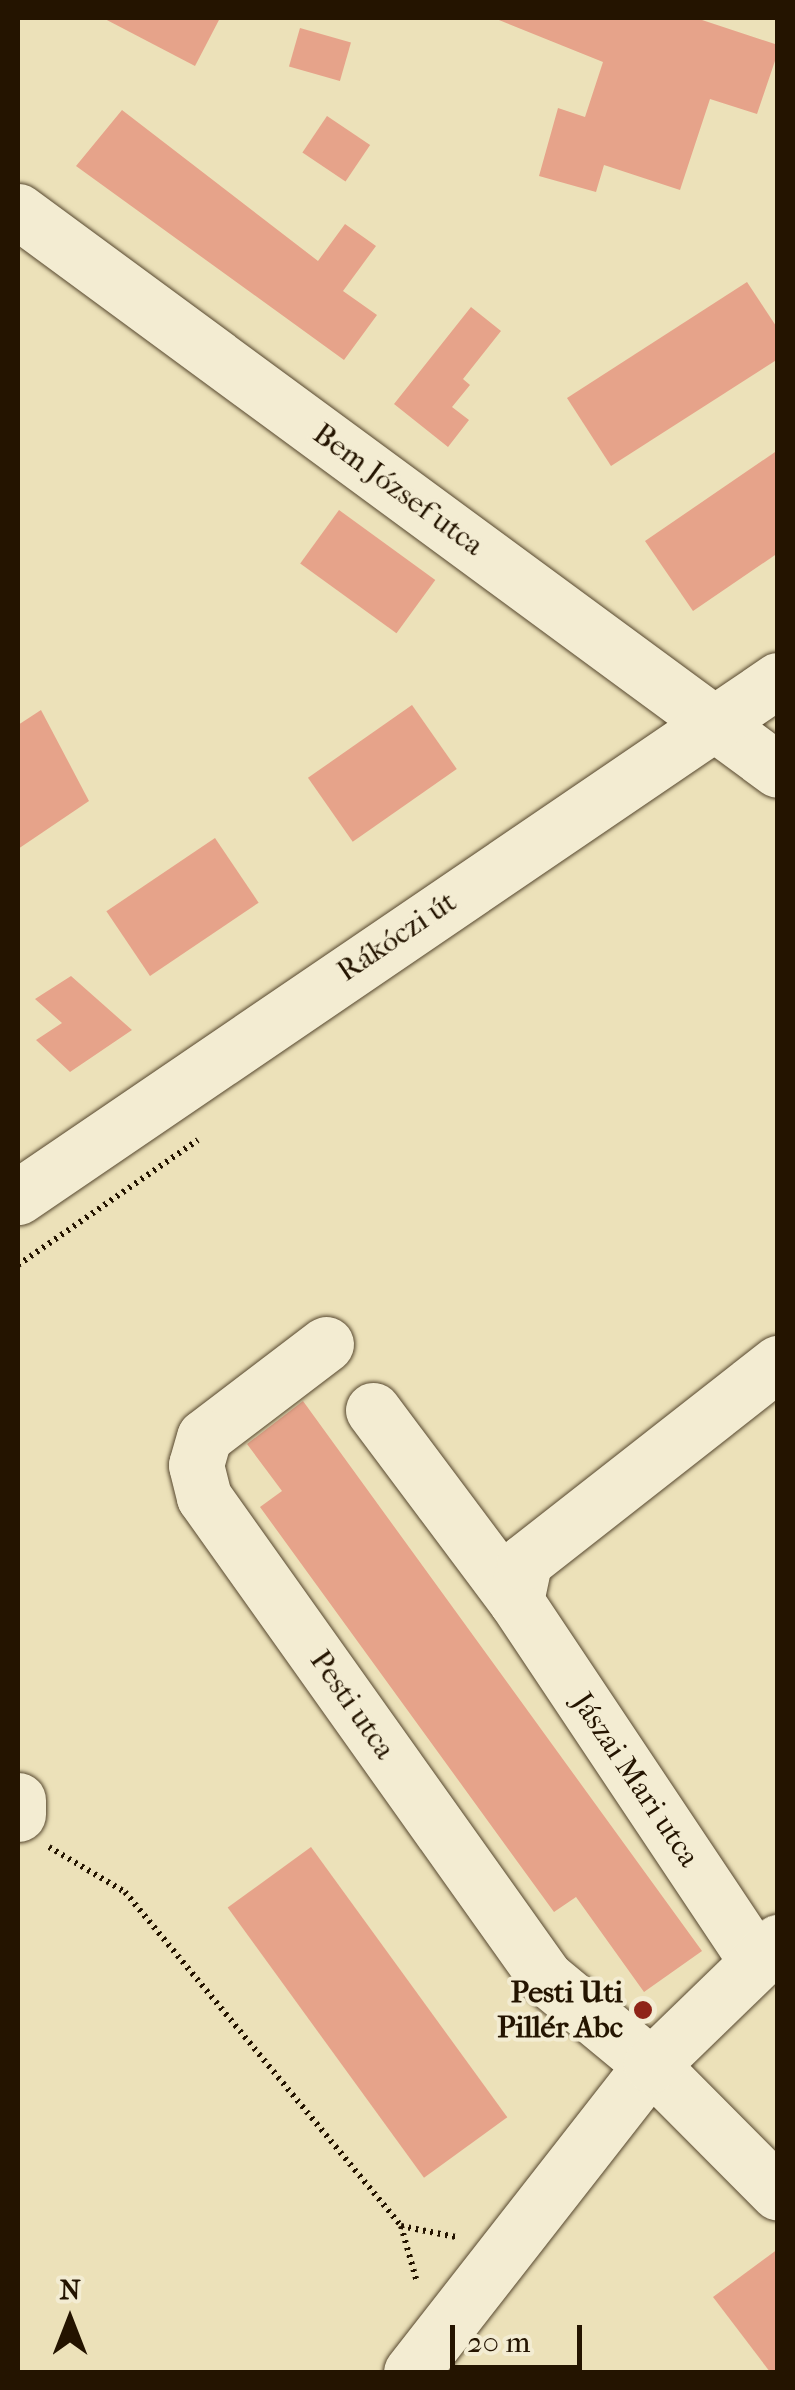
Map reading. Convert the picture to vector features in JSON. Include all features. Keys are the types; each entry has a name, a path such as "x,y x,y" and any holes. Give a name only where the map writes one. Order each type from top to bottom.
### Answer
{"street":[{"name":"Bem József utca","path":"18,211 778,770"},
{"name":"Rákóczi út","path":"18,1197 778,680"},
{"name":"Pesti utca","path":"326,1344 204,1437 196,1465 204,1497 546,1978 651,2066 778,2193"},
{"path":"516,1601 524,1562 778,1363"},
{"name":"Jászai Mari utca","path":"373,1410 516,1601 766,1951"},
{"path":"412,2372 651,2066 766,1951"}],"path":[{"path":"23,1817 125,1892 401,2226 508,2249"}],"building":[{"path":"103,18 220,18 195,66"},
{"path":"494,18 696,18 778,45 778,52 757,114 710,99 680,190 604,165 596,192 539,176 558,108 585,117 603,62"},
{"path":"300,28 351,43 340,81 289,66"},
{"path":"122,110 318,261 345,224 376,246 343,291 377,315 344,360 76,166"},
{"path":"327,116 370,145 346,182 302,152"},
{"path":"747,282 778,329 778,359 611,466 567,398"},
{"path":"471,307 501,331 463,379 470,385 452,407 469,420 448,447 394,404"},
{"path":"778,450 778,553 693,611 645,541"},
{"path":"339,510 435,580 396,633 300,563"},
{"path":"412,705 457,769 353,842 308,778"},
{"path":"41,710 89,801 18,849 18,725"},
{"path":"215,838 259,903 150,976 106,911"},
{"path":"71,976 132,1030 70,1072 36,1040 62,1023 35,999"},
{"path":"303,1401 702,1951 644,1992 576,1897 554,1912 260,1507 282,1491 247,1444"},
{"path":"311,1847 507,2117 424,2178 228,1908"},
{"path":"778,2249 778,2372 770,2372 713,2297"}],"place":[{"name":"Pesti Uti Pillér Abc","path":"643,2010"}]}
